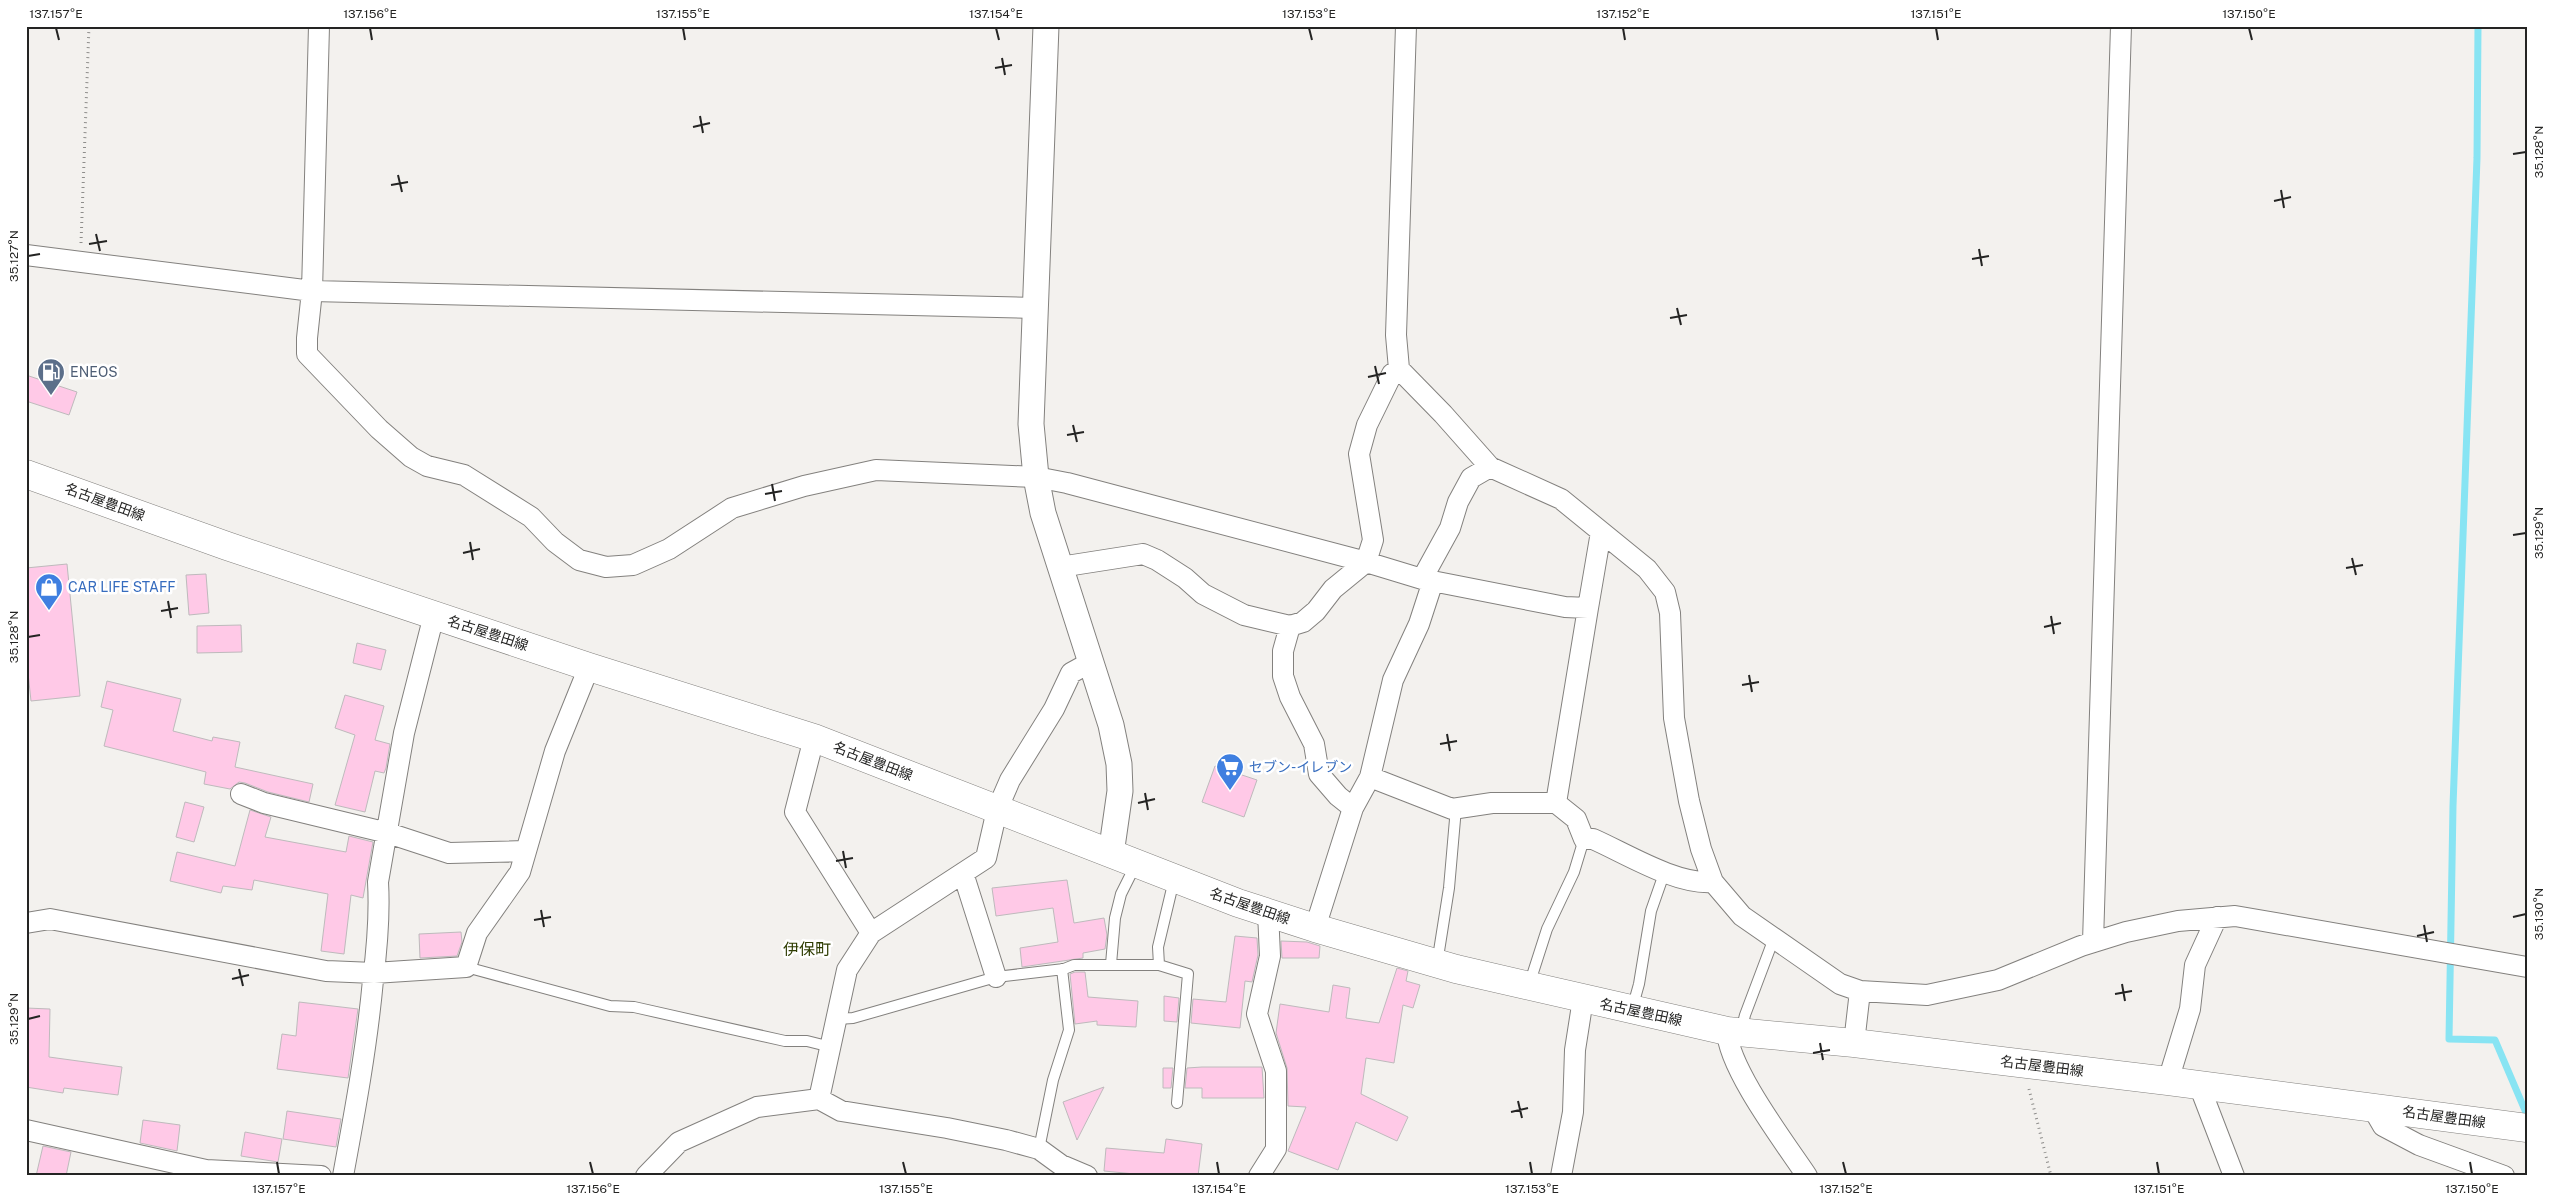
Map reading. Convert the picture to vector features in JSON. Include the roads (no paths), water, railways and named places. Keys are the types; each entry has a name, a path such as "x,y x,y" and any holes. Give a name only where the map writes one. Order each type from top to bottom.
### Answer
{"main road":[{"name":"名古屋豊田線","path":"26,474 227,546 589,667 814,738 1174,879 1315,928 1434,963 1583,999 1734,1031 1854,1043 2023,1065 2168,1081 2521,1128"}],"street":[{"path":"319,26 312,291 306,338 307,354 379,429 411,457 427,466 464,475 531,516 555,542 578,560 606,567 633,565 669,549 732,508 804,486 876,470 1036,477 1067,483 1366,562 1427,580 1565,607 1588,608"},
{"path":"1046,26 1031,424 1036,477 1043,513 1111,725 1119,764 1124,859"},
{"path":"1406,26 1396,335 1399,369 1444,414 1490,467 1561,499 1647,569 1665,592 1670,613 1674,718 1689,801 1701,849 1713,882 1742,916 1840,984 1860,991 1927,995 1998,980 2092,942 2178,921 2235,916 2527,967"},
{"path":"2092,942 2121,26"},
{"path":"26,255 312,291 1035,308"},
{"path":"1060,567 1143,554 1157,560 1185,578 1203,594 1244,615 1290,626 1303,622 1316,611 1333,589 1366,562 1374,540 1358,454 1367,425 1392,374 1399,369"},
{"path":"1315,928 1353,808 1370,778 1393,680 1419,624 1427,580 1450,528 1458,502 1471,478 1490,467"},
{"path":"1556,803 1601,532"},
{"path":"343,1176 359,1089 374,973 380,904 378,882 404,732 434,615"},
{"path":"1290,626 1283,660 1283,676 1314,744 1319,774 1338,796 1353,808"},
{"path":"819,1099 847,970 871,933 986,858 997,810 1010,780 1054,708 1071,673 1091,662"},
{"path":"26,923 50,919 326,971 374,973 466,967 477,934 520,872 555,750 589,667"},
{"path":"814,738 795,812 871,933"},
{"path":"1370,778 1452,808 1492,803 1556,803 1576,819 1584,839 1593,839 1665,871 1698,883 1713,882"},
{"path":"241,794 264,803 388,833 448,853 525,851"},
{"path":"962,873 996,977"},
{"path":"1258,1176 1276,1149 1276,1071 1257,1014 1270,956 1268,912"},
{"path":"2168,1081 2190,1009 2195,964 2217,917"},
{"path":"1854,1043 1860,991"},
{"path":"1560,1176 1573,1112 1576,1050 1583,999"},
{"path":"1734,1031 1727,1044 1755,1098 1807,1176"},
{"path":"2199,1085 2234,1176"},
{"path":"646,1176 679,1142 757,1107 819,1099 841,1112 947,1128 1039,1148 1061,1165 1087,1176"},
{"path":"2372,1107 2383,1126 2419,1145 2504,1176"},
{"path":"26,1130 206,1170 321,1176"}],"lane":[{"path":"1434,963 1439,951 1449,888 1456,808"},
{"path":"1529,986 1547,928 1574,872 1584,839"},
{"path":"1111,964 1115,918 1121,894 1124,859"},
{"path":"1632,1010 1639,984 1651,911 1665,871"},
{"path":"1159,964 1158,947 1174,879"},
{"path":"1734,1031 1745,1015 1774,938"},
{"path":"837,1019 853,1018 996,977 1062,969 1074,965 1159,964 1188,974 1177,1103"},
{"path":"466,967 610,1006 634,1007 785,1041 808,1041 831,1047"},
{"path":"1039,1148 1053,1080 1069,1030 1062,969"}],"waterway":[{"path":"2478,26 2477,158 2453,806 2449,1039 2495,1040 2527,1115"}],"place":[{"name":"ENEOS","path":"51,396"},
{"name":"CAR LIFE STAFF","path":"49,611"},
{"name":"セブン-イレブン","path":"1230,791"}],"district":[{"name":"伊保町","path":"807,949"}]}
